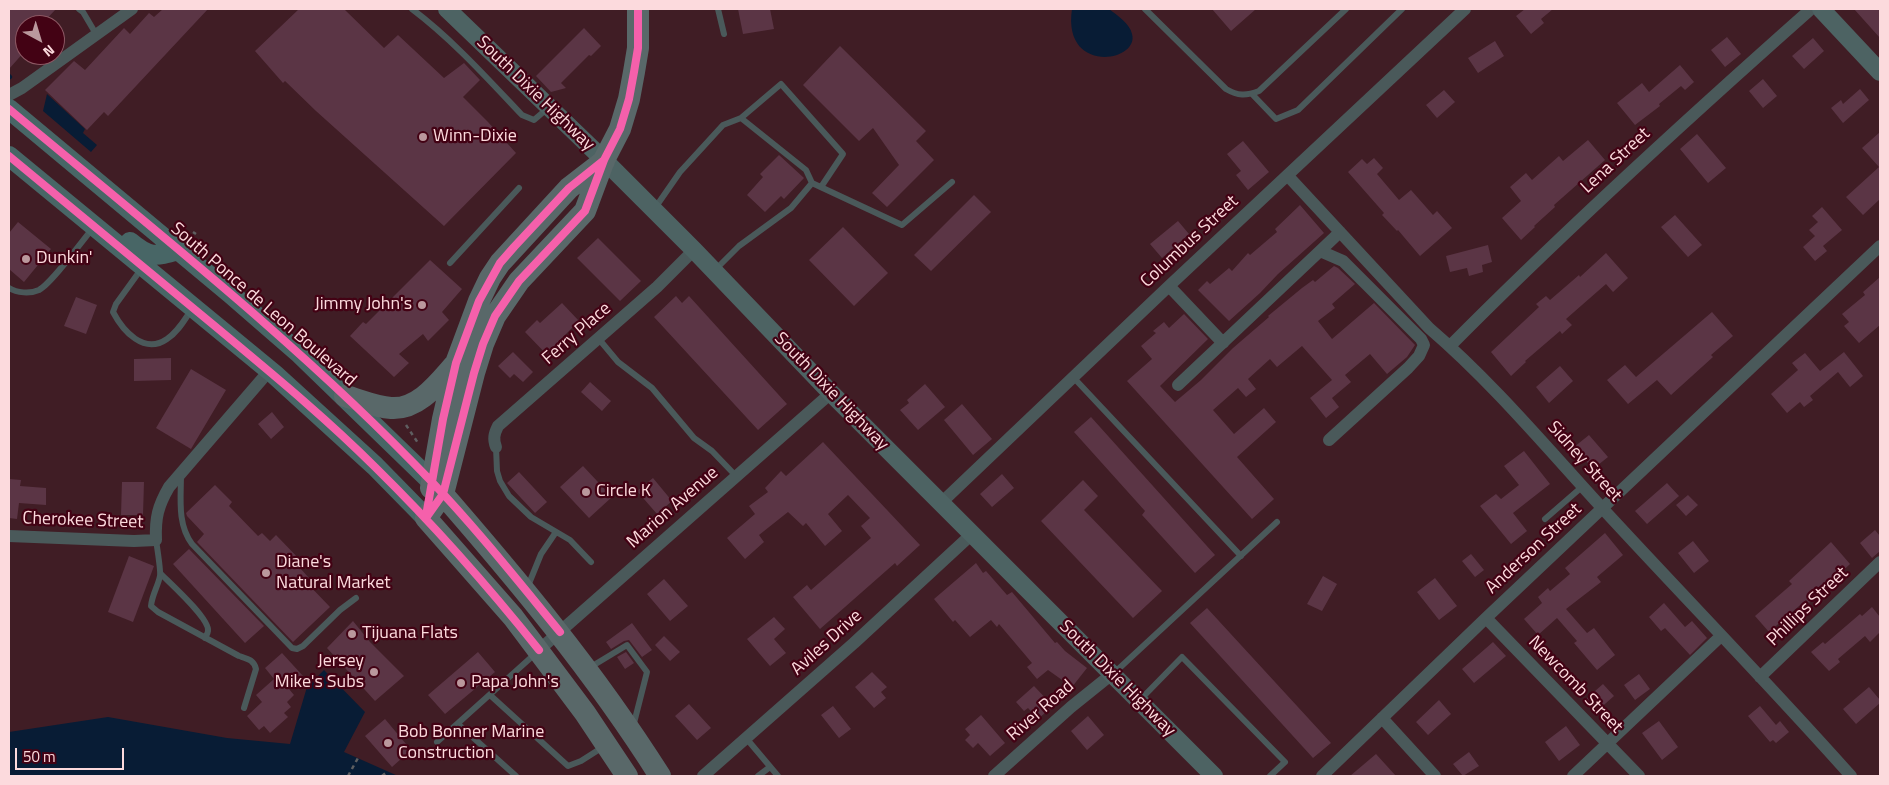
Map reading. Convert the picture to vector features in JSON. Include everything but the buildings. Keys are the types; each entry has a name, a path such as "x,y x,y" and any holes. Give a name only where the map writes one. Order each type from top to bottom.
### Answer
{"highway":[{"path":"626,776 539,650 513,617 426,518 483,344 495,316 519,281 585,212 604,160 620,129 629,99 638,48 638,9"},
{"path":"437,488 443,419 456,362 478,301 500,262 569,188 604,160"},
{"path":"345,396 391,408 404,407 420,399 436,385 456,362"},
{"name":"South Ponce de Leon Boulevard","path":"437,488 560,632 632,733 660,776"}],"main road":[{"name":"South Dixie Highway","path":"447,9 604,160 831,392 1214,776"},
{"path":"1821,9 1880,72"},
{"name":"South Ponce de Leon Boulevard","path":"9,109 263,321 345,396 437,488"},
{"path":"9,128 27,136 131,223 158,234"},
{"path":"9,156 270,371 356,448 426,518"},
{"path":"39,181 94,212 147,254 157,256 178,250"}],"street":[{"path":"9,95 22,88 132,9"},
{"name":"Columbus Street","path":"941,503 1465,9"},
{"name":"Lena Street","path":"1450,346 1520,276 1668,136 1811,9"},
{"name":"Sidney Street","path":"1288,176 1429,328 1450,346 1545,443 1603,509 1851,776"},
{"path":"1178,385 1340,232"},
{"name":"Anderson Street","path":"1322,776 1486,618 1880,246"},
{"path":"148,271 178,250"},
{"name":"Ferry Place","path":"496,447 494,433 498,426 657,287 694,250"},
{"path":"1320,251 1343,261 1421,339 1424,345 1419,356 1408,368 1329,440"},
{"path":"1169,286 1223,342"},
{"path":"156,540 155,523 158,510 169,487 270,371"},
{"name":"Marion Avenue","path":"539,650 831,392"},
{"name":"Aviles Drive","path":"703,776 854,643 972,534"},
{"name":"Cherokee Street","path":"9,536 134,541 156,540"},
{"name":"Phillips Street","path":"1760,677 1880,562"},
{"name":"Newcomb Street","path":"1486,618 1639,776"},
{"path":"1573,776 1722,636"},
{"name":"River Road","path":"994,776 1112,674"},
{"path":"1382,718 1435,776"}],"lane":[{"path":"79,9 96,34"},
{"path":"412,9 435,27 466,56 522,115 534,120 549,107"},
{"path":"718,9 724,34"},
{"path":"1144,9 1226,88 1242,95 1252,94 1265,85 1346,9"},
{"path":"1252,94 1276,119 1298,110 1402,9"},
{"path":"653,210 680,172 724,125 741,118 780,84 843,154 820,187"},
{"path":"741,118 806,170 812,183 902,225 952,182"},
{"path":"714,271 740,246 791,208 812,183"},
{"path":"450,263 519,188"},
{"path":"9,288 27,293 39,290 94,226"},
{"path":"148,271 116,304 113,312 119,324 135,340 148,344 158,344 168,339 193,308"},
{"path":"598,338 618,362 652,388 694,438 712,451 736,476"},
{"path":"1073,377 1241,556"},
{"path":"496,447 497,471 500,481 509,496 531,517 570,540 591,562"},
{"path":"181,473 182,524 185,535 292,648 297,649 303,646 340,610 356,598"},
{"path":"1545,519 1583,486"},
{"path":"1112,674 1277,522"},
{"path":"526,590 541,554 556,532"},
{"path":"156,540 161,574 201,616 207,625 208,631 205,638"},
{"path":"161,574 151,606 158,612 205,638 255,663 256,669 244,708"},
{"path":"587,669 627,645 647,672 632,733"},
{"path":"437,742 539,650"},
{"path":"1139,701 1182,657 1285,762 1270,776"},
{"path":"490,695 568,766 581,761 606,745"},
{"path":"458,724 516,776"},
{"path":"746,738 778,776"},
{"path":"758,776 770,767"}],"path":[{"path":"405,424 419,444"},
{"path":"348,776 358,758"},
{"path":"382,776 388,771"}],"water":[{"path":"1072,9 1109,9 1123,20 1131,30 1131,44 1125,51 1114,56 1101,57 1089,53 1078,45 1072,30"},
{"path":"47,94 85,129 83,133 97,145 91,152 43,111"},
{"path":"324,670 365,712 344,752 398,776 9,776 9,732 108,717 227,738 290,744 307,687"}],"cycle path":[{"path":"426,518 443,494 474,373 483,344 495,316 519,281 585,211 604,160 620,129 629,99 638,48 638,9"},
{"path":"9,109 225,289 330,382 448,499 560,632"},
{"path":"9,156 257,361 337,430 439,533 500,602 539,650"},
{"path":"426,516 443,419 456,363 479,301 500,263 514,247 569,188 604,160"}],"place":[{"name":"Winn-Dixie","path":"423,137"},
{"name":"Dunkin'","path":"26,259"},
{"name":"Jimmy John's","path":"422,305"},
{"name":"Circle K","path":"586,492"},
{"name":"Diane's Natural Market","path":"266,573"},
{"name":"Tijuana Flats","path":"352,634"},
{"name":"Jersey Mike's Subs","path":"374,672"},
{"name":"Papa John's","path":"461,683"},
{"name":"Bob Bonner Marine Construction","path":"388,743"}]}
